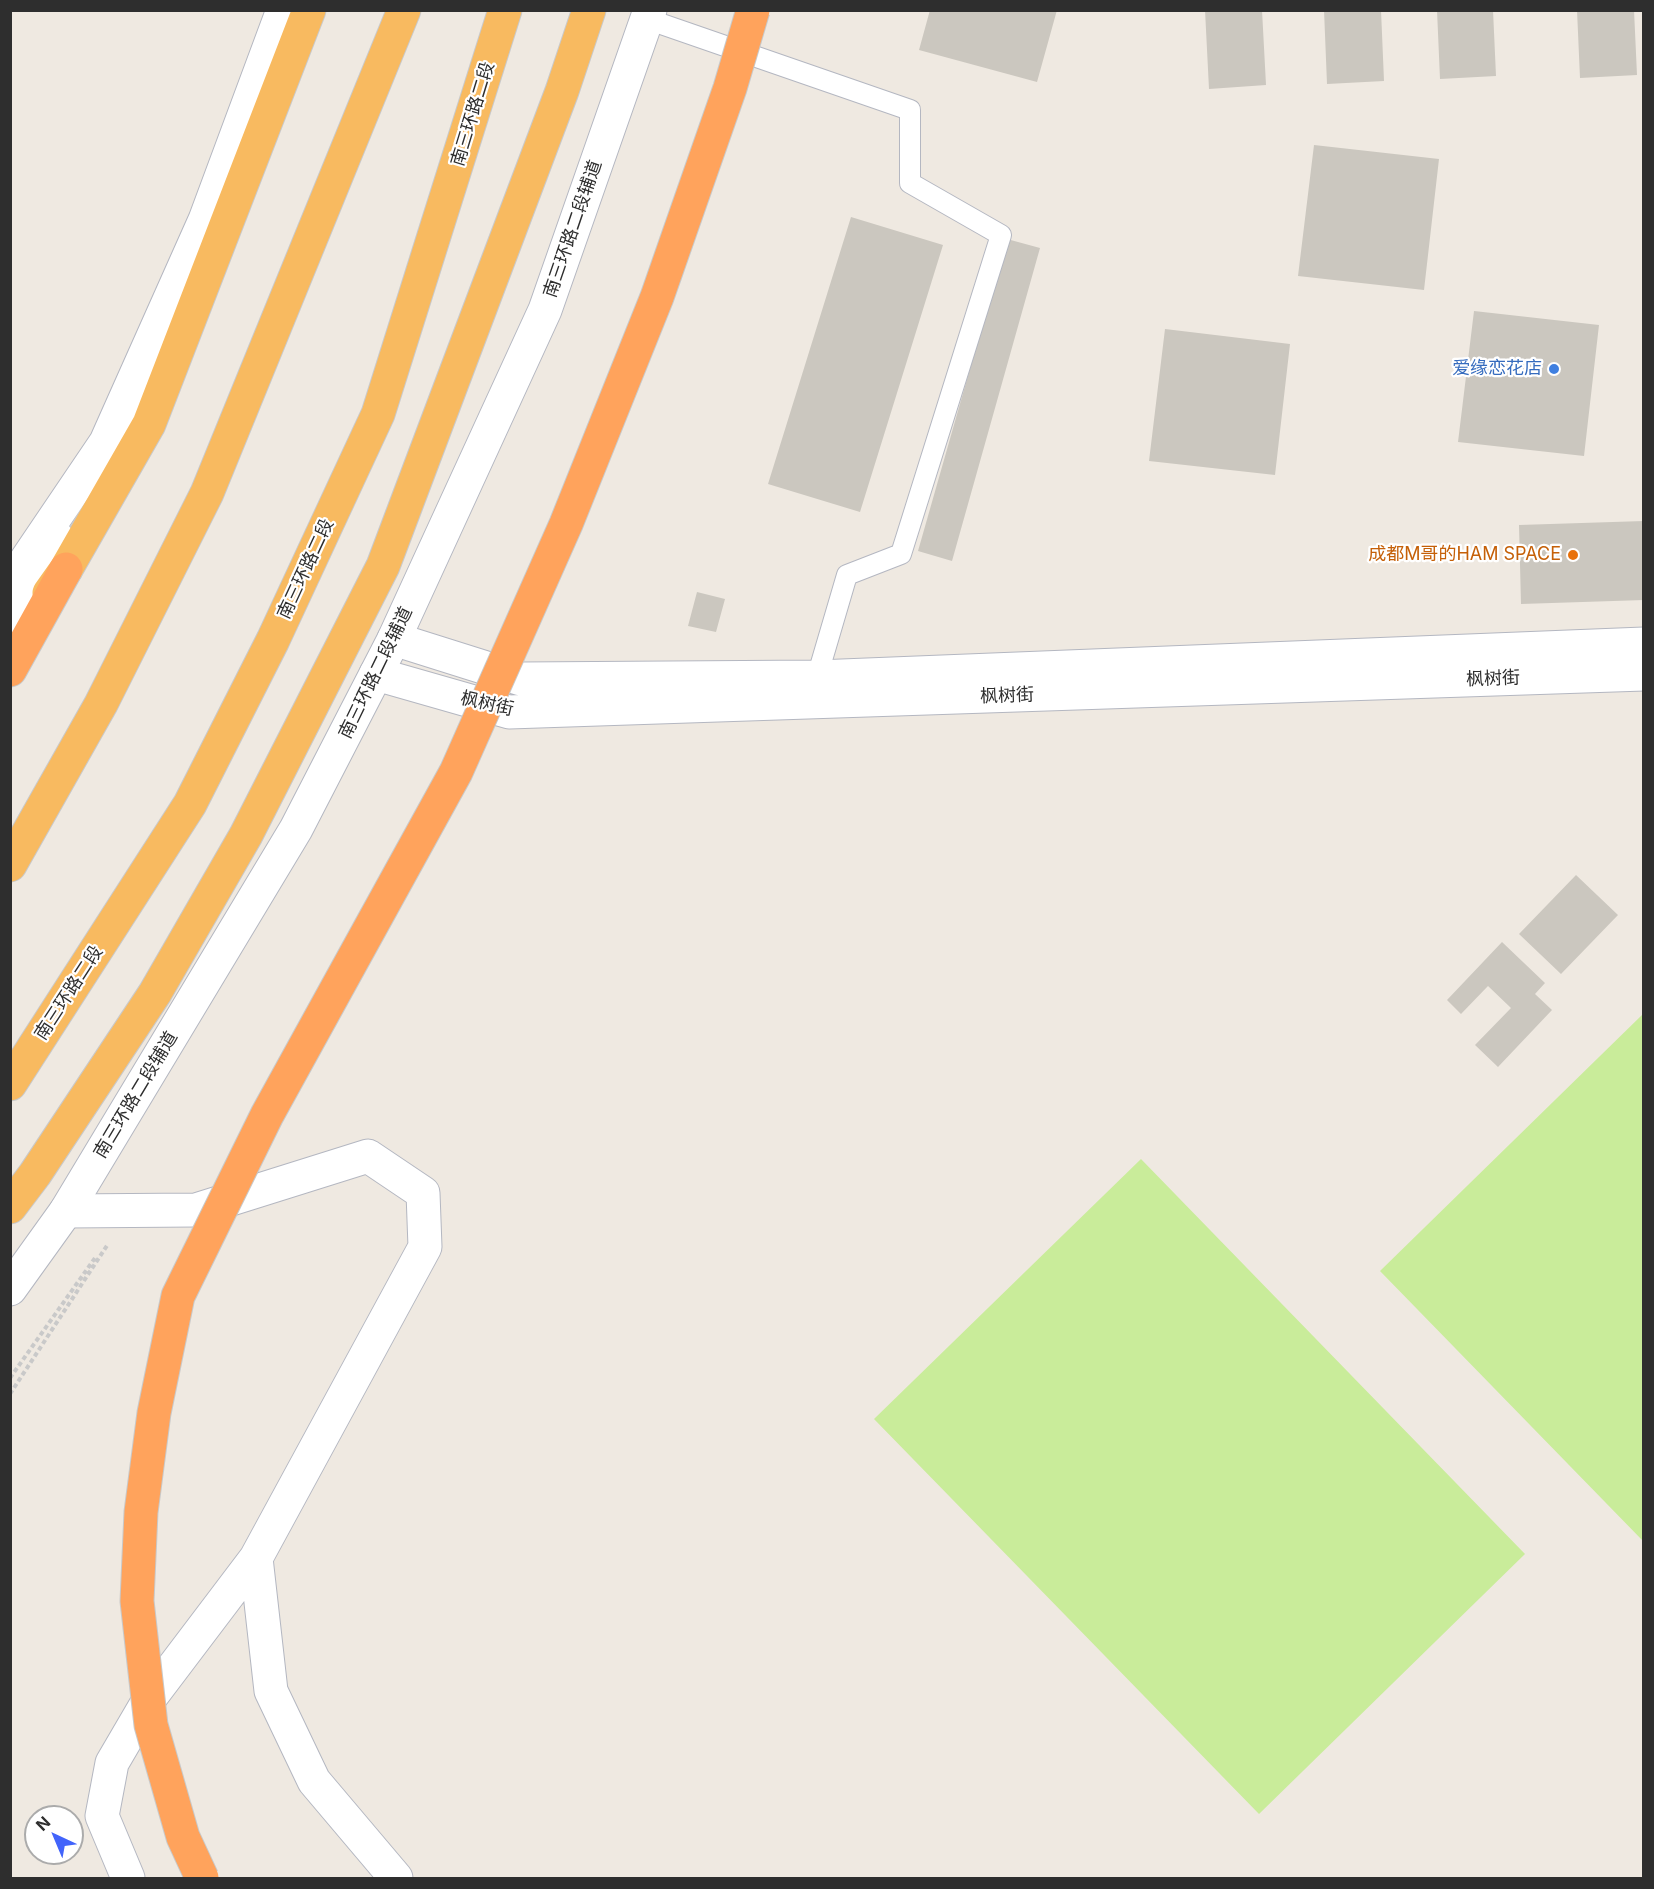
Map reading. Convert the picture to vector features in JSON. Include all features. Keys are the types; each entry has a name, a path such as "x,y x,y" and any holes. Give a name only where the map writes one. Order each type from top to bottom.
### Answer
{"highway":[{"path":"10,669 149,424 309,10"},
{"path":"11,862 101,704 207,493 404,10"},
{"name":"南三环路二段","path":"10,1084 190,804 273,640 378,414 505,10"},
{"path":"10,1207 35,1174 155,993 246,835 383,566 562,90 588,10"},
{"path":"202,1878 183,1837 151,1725 137,1600 141,1512 154,1413 178,1296 267,1115 461,761 566,524 657,297 730,88 753,10"},
{"path":"10,644 66,569"}],"street":[{"path":"10,623 106,442 205,220 283,10"},
{"name":"南三环路二段辅道","path":"10,1289 66,1211 296,829 394,639 545,310 648,15"},
{"path":"10,584 106,442"},
{"name":"枫树街","path":"394,639 521,679 817,677 1644,644"},
{"name":"枫树街","path":"376,674 509,712 1644,674"},
{"path":"66,1211 196,1210 368,1156 423,1193 425,1247 256,1558 150,1698 112,1763 102,1816 128,1878"},
{"path":"256,1558 271,1691 314,1781 396,1878"}],"lane":[{"path":"648,15 910,110 910,183 1001,235 901,554 847,575 817,677"}],"path":[{"path":"10,1378 129,1211"},
{"path":"10,1394 129,1211"}],"green space":[{"path":"1643,1014 1643,1541 1380,1271"},
{"path":"1141,1159 1525,1554 1259,1814 874,1419"}],"building":[{"path":"930,10 1057,10 1037,82 919,50"},
{"path":"1205,10 1262,10 1266,85 1209,89"},
{"path":"1324,10 1381,10 1384,81 1327,84"},
{"path":"1437,10 1493,10 1496,76 1440,79"},
{"path":"1577,10 1634,10 1637,75 1580,78"},
{"path":"1314,145 1439,159 1424,290 1298,276"},
{"path":"851,217 943,245 860,512 768,484"},
{"path":"1007,239 1040,248 952,561 918,551"},
{"path":"1474,311 1599,325 1584,456 1458,442"},
{"path":"1165,329 1290,344 1275,475 1149,461"},
{"path":"1644,521 1644,600 1521,604 1519,525"},
{"path":"697,592 725,599 716,632 688,626"},
{"path":"1576,875 1618,915 1561,974 1519,934"},
{"path":"1502,942 1545,983 1535,994 1552,1010 1498,1067 1475,1045 1511,1008 1488,986 1461,1014 1447,1000"}],"place":[{"name":"爱缘恋花店","path":"1554,369"},
{"name":"成都M哥的HAM SPACE","path":"1573,555"}]}
